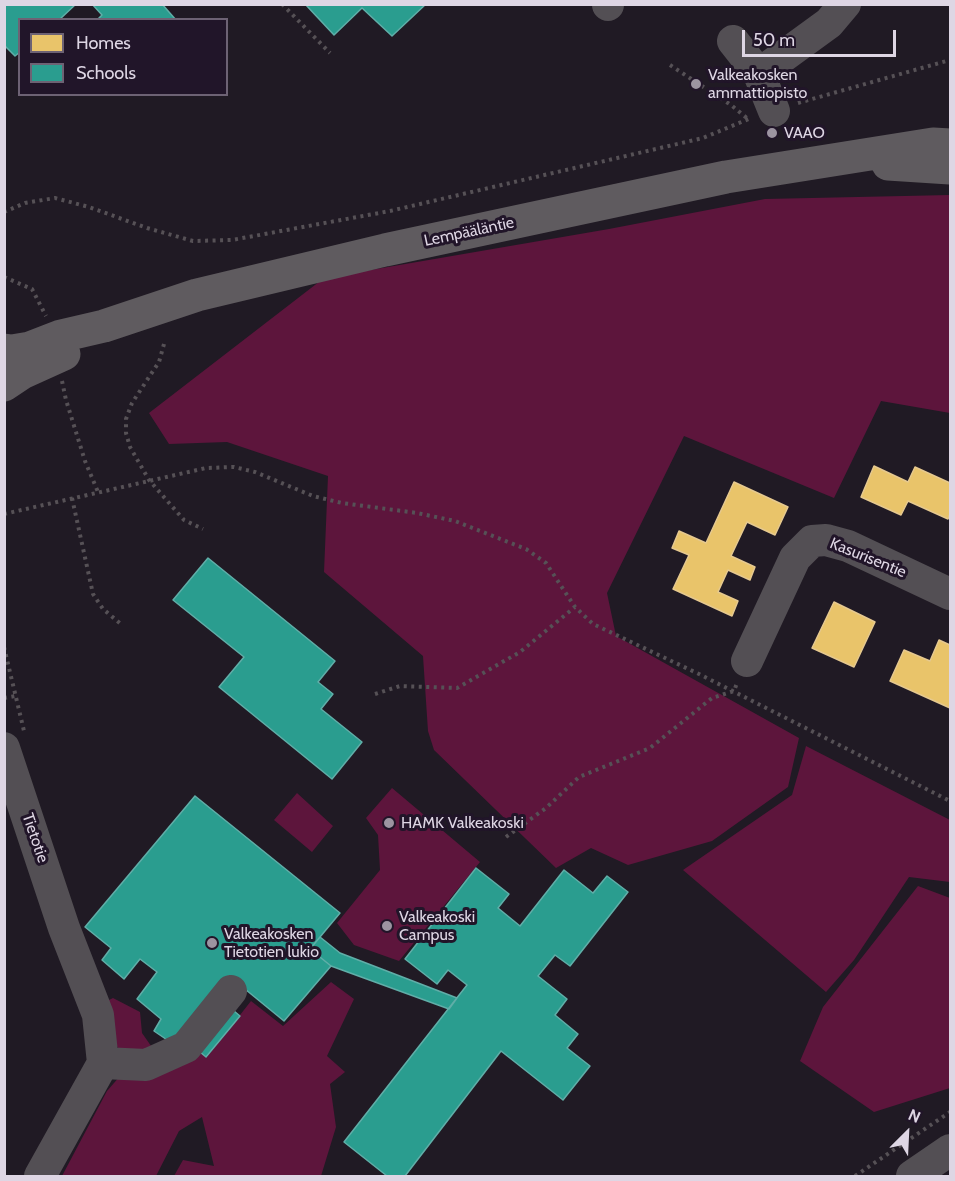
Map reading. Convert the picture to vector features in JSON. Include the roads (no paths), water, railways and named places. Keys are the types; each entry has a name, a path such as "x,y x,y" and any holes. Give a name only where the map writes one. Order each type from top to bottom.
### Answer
{"main road":[{"name":"Lempääläntie","path":"4,350 30,348 61,336 104,327 197,295 385,250 726,177 933,144 951,144"},
{"name":"Lempääläntie","path":"839,160 951,168"},
{"name":"Lempääläntie","path":"4,385 67,352 104,327"}],"street":[{"path":"759,74 829,23 845,4"},
{"path":"733,40 759,74 761,115"},
{"name":"Kasurisentie","path":"747,661 795,558 812,541 826,540 848,546 951,594"},
{"name":"Tietotie","path":"4,748 64,928 98,1015 103,1064"},
{"path":"40,1176 103,1064 146,1065 186,1047 231,991"},
{"path":"912,1176 951,1150"}],"place":[{"name":"Valkeakosken ammattiopisto","path":"696,84"},
{"name":"VAAO","path":"772,133"},
{"name":"HAMK Valkeakoski","path":"389,823"},
{"name":"Valkeakoski Campus","path":"387,926"},
{"name":"Valkeakosken Tietotien lukio","path":"212,943"}]}
